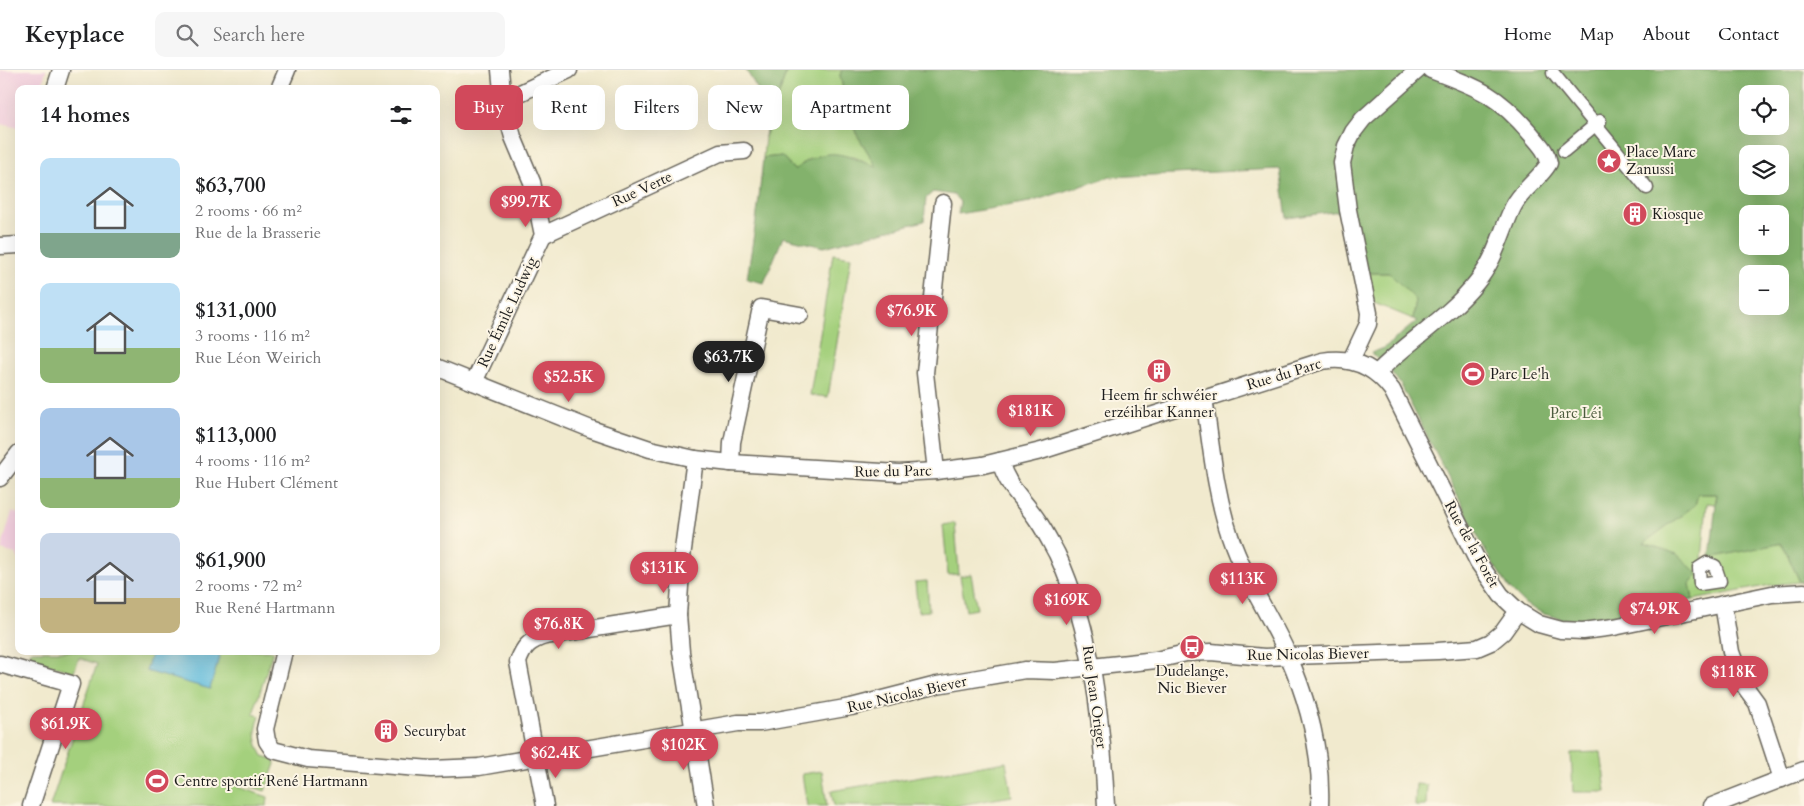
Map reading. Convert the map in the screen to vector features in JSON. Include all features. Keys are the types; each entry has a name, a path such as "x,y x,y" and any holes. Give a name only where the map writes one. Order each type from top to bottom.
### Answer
{"street":[{"path":"57,85 61,70"},
{"path":"281,85 287,70"},
{"path":"500,70 501,85"},
{"path":"523,92 569,70"},
{"path":"1351,360 1368,324 1369,313 1342,176 1346,146 1364,119 1418,70"},
{"path":"1377,373 1396,352 1460,301 1477,282 1500,244 1513,207 1526,186 1549,163 1547,154 1513,113 1495,97 1471,85 1430,70"},
{"path":"1553,73 1598,123 1647,188"},
{"path":"1564,151 1598,123"},
{"path":"510,130 532,182 543,235"},
{"name":"Rue Verte","path":"543,235 720,153 744,151"},
{"path":"936,471 925,373 943,203"},
{"name":"Rue Émile Ludwig","path":"474,382 543,235"},
{"path":"0,246 15,245"},
{"path":"731,463 732,442 761,308 800,315"},
{"name":"Rue du Parc","path":"440,369 592,429 650,449 695,459 731,463 867,473 936,471 1000,461 1041,451 1322,362 1336,359 1351,360"},
{"name":"Rue de la Forêt","path":"1351,360 1377,373 1392,390 1478,562 1501,595 1518,611 1539,624 1561,630 1583,631 1614,627 1772,594 1804,592"},
{"path":"1204,398 1220,502 1230,536 1243,569 1287,654 1308,707 1318,752 1320,806"},
{"path":"0,478 15,458"},
{"path":"695,459 682,557 678,615 692,731 706,806"},
{"name":"Rue Jean Origer","path":"1000,461 1006,479 1039,521 1070,585 1082,618 1092,666 1104,768 1106,806"},
{"path":"1723,604 1731,652 1743,684 1757,703 1782,779"},
{"name":"Rue Nicolas Biever","path":"283,655 265,729 267,741 273,750 284,754 318,760 430,769 479,767 738,723 760,723 851,707 947,683 1025,670 1055,671 1156,660 1186,653 1211,652 1264,657 1287,654 1438,651 1477,648 1491,642 1502,632 1518,611"},
{"path":"545,806 518,662 524,647 532,640 545,636 678,615"},
{"path":"0,664 71,684 31,806"},
{"path":"1712,806 1804,770"}],"shaded area":[{"path":"0,70 46,70 42,85 15,85 15,127 0,124"},
{"path":"12,512 15,513 15,554 1,550"}],"green space":[{"path":"746,70 787,70 782,85 755,85"},
{"path":"787,70 842,70 840,75 842,85 792,85 792,130 855,130 877,167 854,157 809,159 794,170 782,156 763,158 767,130 782,130 782,85"},
{"name":"Parc Léi","path":"842,70 1804,70 1804,582 1800,582 1782,543 1710,558 1717,494 1698,494 1695,505 1644,543 1677,554 1698,574 1690,584 1693,600 1587,620 1563,619 1544,614 1525,604 1510,589 1488,556 1401,385 1392,373 1371,353 1384,348 1417,321 1413,319 1416,300 1389,273 1360,273 1348,210 1287,218 1280,169 1110,177 1030,202 958,214 960,202 954,195 933,192 926,198 924,221 824,247 783,237 764,283 747,279 763,158 782,156 794,170 817,157 835,154 854,158 877,167 855,130 909,130 909,85 842,85 840,75"},
{"path":"833,254 851,257 828,397 810,395"},
{"path":"1360,273 1389,273 1416,300 1413,319 1374,303"},
{"path":"1698,494 1717,494 1715,504 1707,503 1702,559 1782,543 1800,582 1771,585 1693,600 1690,584 1697,574 1643,543 1695,505","holes":["1707,563 1720,581 1700,584"]},
{"path":"955,523 959,574 948,575 943,525"},
{"path":"971,574 977,609 966,611 960,576"},
{"path":"927,581 929,611 918,612 915,582"},
{"path":"30,655 272,655 253,714 260,716 256,732 260,751 263,756 273,759 275,764 265,791 240,783 238,787 268,797 267,806 50,806 97,664 79,658 74,672 29,659"},
{"path":"1601,752 1606,792 1573,792 1571,753"},
{"path":"1006,762 1012,796 954,806 834,806 831,791"},
{"path":"822,771 827,806 807,806 802,774"},
{"path":"1416,784 1427,785 1426,806 1415,806"}],"water":[{"path":"151,655 220,655 210,689 146,671"}],"place":[{"name":"Place Marc Zanussi","path":"1609,161"},
{"name":"Kiosque","path":"1635,214"},
{"name":"Heem fir schwéier erzéihbar Kanner","path":"1159,371"},
{"name":"Parc Le'h","path":"1473,374"},
{"name":"Dudelange, Nic Biever","path":"1192,647"},
{"name":"Securybat","path":"386,731"},
{"name":"Centre sportif René Hartmann","path":"157,781"}]}
